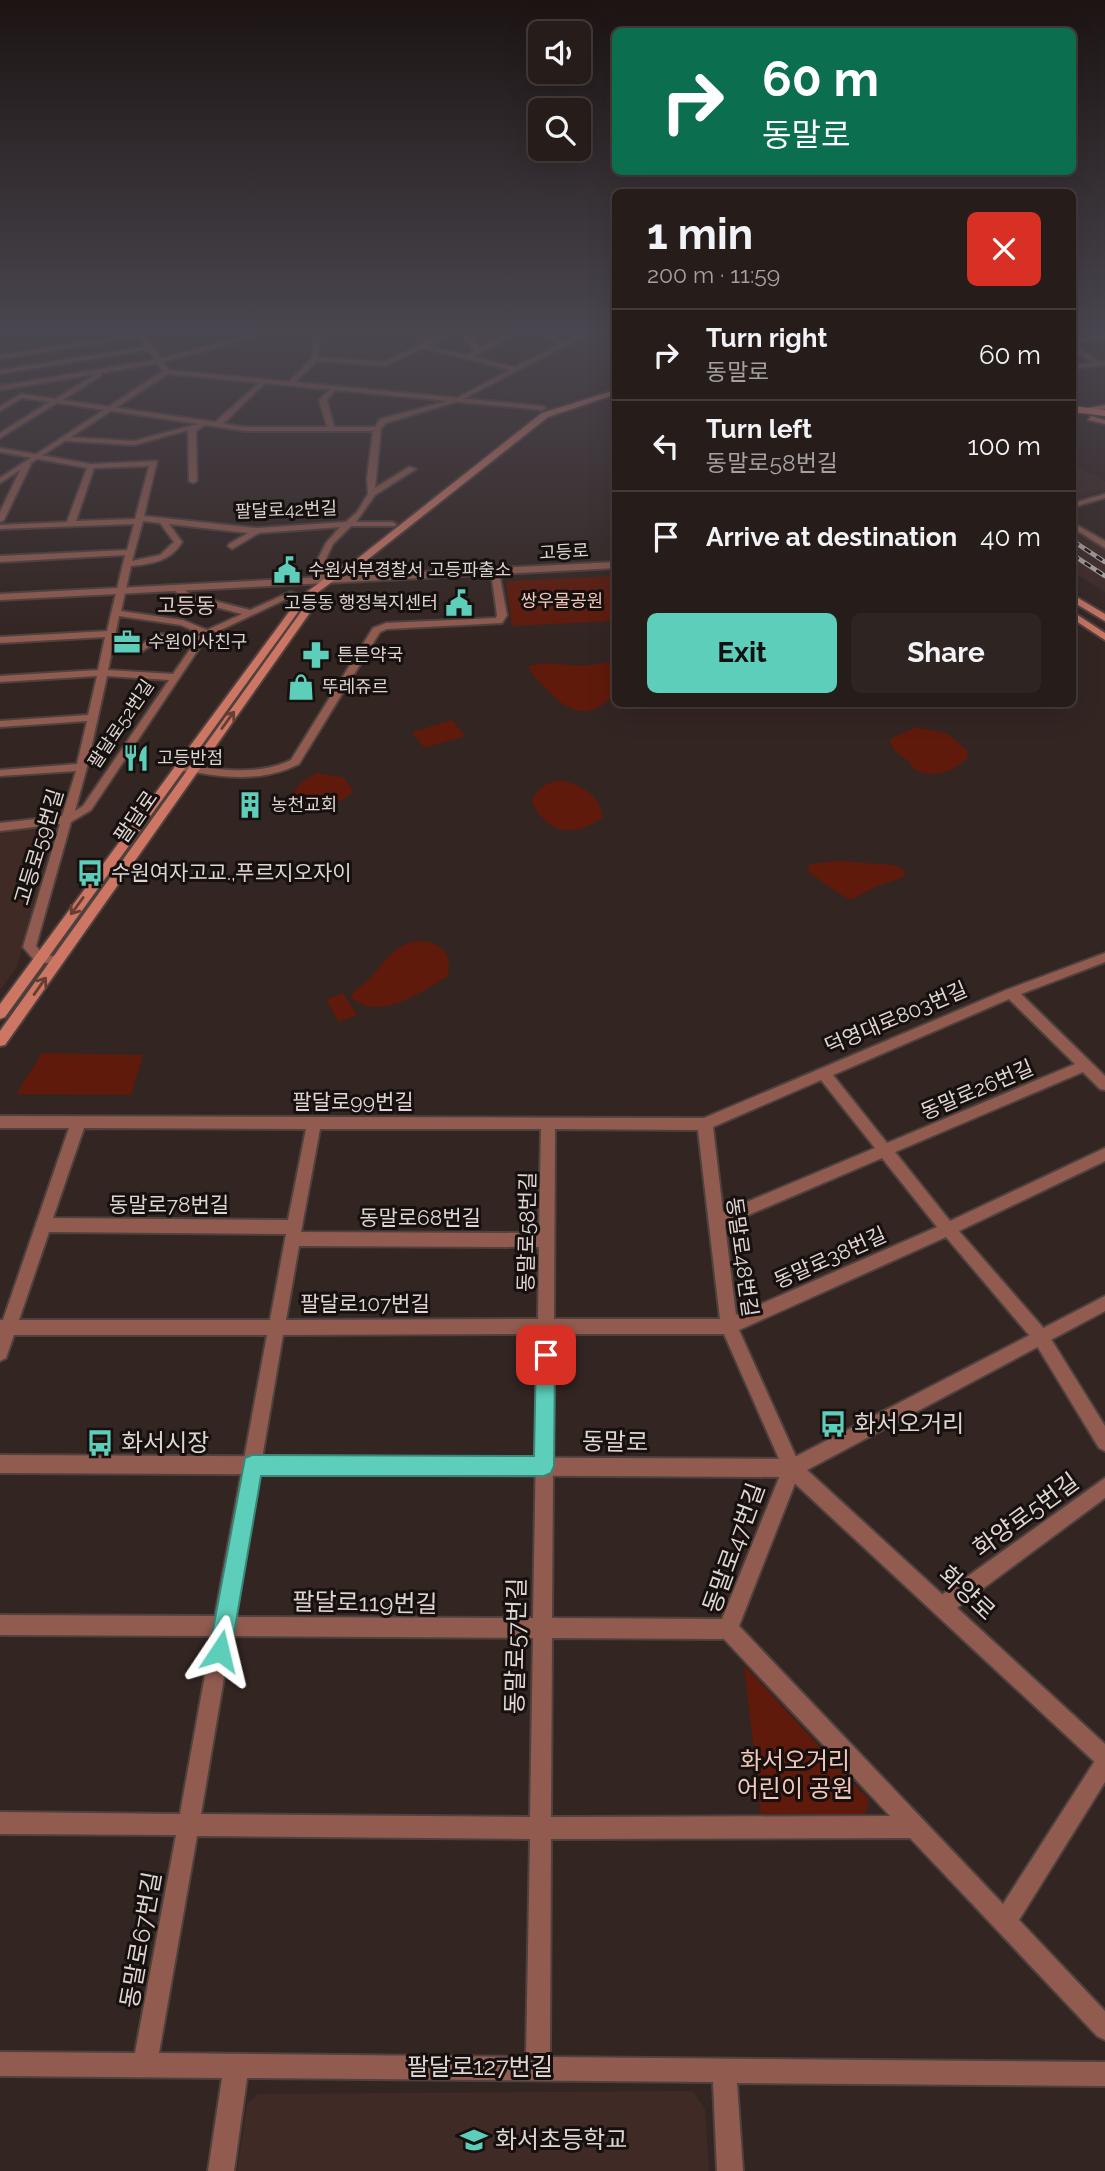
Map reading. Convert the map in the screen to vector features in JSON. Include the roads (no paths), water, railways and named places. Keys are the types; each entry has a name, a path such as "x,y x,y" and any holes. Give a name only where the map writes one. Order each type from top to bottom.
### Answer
{"main road":[{"name":"팔달로","path":"345,568 347,563 392,524 507,435"},
{"name":"팔달로","path":"0,1014 298,597 345,568 355,565 519,435"},
{"name":"팔달로","path":"0,1041 327,581"},
{"path":"1076,600 1105,618"},
{"path":"1076,617 1105,637"}],"street":[{"path":"0,481 73,435"},
{"path":"67,439 134,443 163,435"},
{"path":"192,435 193,481"},
{"path":"372,494 370,479 377,435"},
{"path":"0,450 92,466 71,523"},
{"name":"고등로59번길","path":"39,958 29,947 69,819 120,592 154,463 92,466"},
{"path":"0,520 27,464"},
{"path":"327,581 317,567 331,538 361,514 372,494 412,469"},
{"path":"1076,504 1105,496"},
{"name":"팔달로42번길","path":"0,527 139,519 257,531 346,524 392,524"},
{"path":"128,564 151,562 176,547 178,542 162,520"},
{"path":"1076,527 1105,545"},
{"path":"232,546 257,531"},
{"path":"0,559 131,552"},
{"name":"고등로","path":"0,597 612,565"},
{"path":"179,767 260,774 281,771 295,762 376,631 386,626 499,621 502,615 495,572"},
{"path":"279,583 298,597"},
{"name":"고등로","path":"177,588 188,597 250,612"},
{"name":"팔달로52번길","path":"69,819 87,808 204,636 250,612 298,597"},
{"path":"117,613 183,623 204,636"},
{"path":"0,640 111,634"},
{"name":"팔달로52번길","path":"141,649 157,637 204,636"},
{"name":"팔달로52번길","path":"0,680 102,673 174,677"},
{"path":"0,724 93,718"},
{"name":"고등로59번길","path":"0,773 82,767"},
{"path":"0,827 69,819"},
{"name":"덕영대로803번길","path":"705,1124 1011,993 1105,957"},
{"path":"39,958 57,961"},
{"path":"1011,993 1105,1086"},
{"name":"동말로26번길","path":"885,1152 1085,1066"},
{"path":"822,1072 948,1229 1040,1336 1105,1441"},
{"name":"팔달로99번길","path":"0,1122 705,1124"},
{"path":"252,1465 314,1122"},
{"path":"0,1353 4,1328 44,1225 78,1123"},
{"name":"동말로58번길","path":"544,1466 548,1124"},
{"name":"동말로48번길","path":"705,1124 729,1326 792,1468"},
{"path":"716,1222 885,1152"},
{"path":"948,1229 1105,1154"},
{"name":"동말로78번길","path":"44,1225 293,1233"},
{"name":"동말로38번길","path":"729,1326 948,1229"},
{"name":"동말로68번길","path":"293,1233 548,1240"},
{"name":"동말로","path":"0,1464 792,1468 1105,1303"},
{"name":"팔달로107번길","path":"4,1328 729,1326"},
{"name":"동말로67번길","path":"145,2064 252,1465"},
{"name":"동말로57번길","path":"538,2067 544,1466"},
{"name":"화양로","path":"792,1468 943,1606 1105,1761 1005,1922"},
{"name":"동말로47번길","path":"792,1468 728,1629 1105,2028"},
{"name":"화양로5번길","path":"943,1606 1105,1488"},
{"name":"팔달로119번길","path":"0,1625 728,1629"},
{"path":"0,1823 540,1828 915,1827"},
{"name":"팔달로127번길","path":"0,2064 1105,2074"},
{"path":"222,2171 236,2068"},
{"path":"724,2071 730,2171"}],"railway":[{"path":"1076,543 1105,562"},
{"path":"1076,557 1105,576"}],"place":[{"name":"수원서부경찰서 고등파출소","path":"287,570"},
{"name":"고등동 행정복지센터","path":"459,603"},
{"name":"수원이사친구","path":"127,642"},
{"name":"튼튼약국","path":"316,655"},
{"name":"뚜레쥬르","path":"301,687"},
{"name":"고등반점","path":"136,758"},
{"name":"농천교회","path":"250,805"},
{"name":"수원여자고교.,푸르지오자이","path":"90,873"},
{"name":"화서오거리","path":"833,1424"},
{"name":"화서시장","path":"100,1443"},
{"name":"화서초등학교","path":"474,2140"}],"district":[{"name":"고등동","path":"186,606"}],"park label":[{"name":"쌍우물공원","path":"562,601"},
{"name":"화서오거리 어린이 공원","path":"795,1775"}]}
